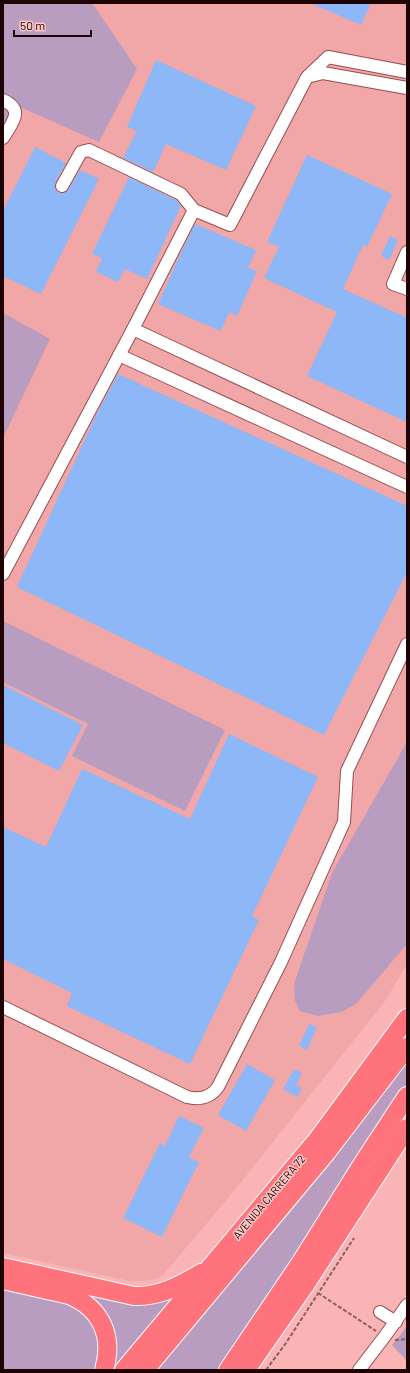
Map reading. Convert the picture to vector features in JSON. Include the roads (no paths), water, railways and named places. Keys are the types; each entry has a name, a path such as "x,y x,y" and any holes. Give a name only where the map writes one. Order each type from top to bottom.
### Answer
{"highway":[{"name":"AVENIDA CARRERA 72","path":"124,1370 316,1140 407,1018"},
{"name":"AVENIDA CARRERA 72","path":"145,1370 326,1154 407,1046"},
{"path":"228,1370 305,1256 407,1096"},
{"path":"246,1370 305,1285 407,1128"},
{"path":"3,1267 116,1293 144,1296 170,1290 212,1266"},
{"path":"3,1280 69,1295 87,1304 102,1322 106,1334 108,1349 104,1370"}],"street":[{"path":"62,186 81,152 89,150 181,194 194,210 230,225 307,77 328,57 407,72"},
{"path":"307,77 324,73 407,88"},
{"path":"3,100 11,103 15,108 15,118 3,138"},
{"path":"3,574 119,356 194,210"},
{"path":"407,252 393,284 407,289"},
{"path":"133,329 407,457"},
{"path":"119,356 407,487"},
{"path":"3,1007 187,1097 195,1099 202,1098 214,1092 218,1087 281,962 344,822 347,771 407,644"},
{"path":"359,1370 386,1336 407,1305"},
{"path":"380,1312 396,1322"}]}
